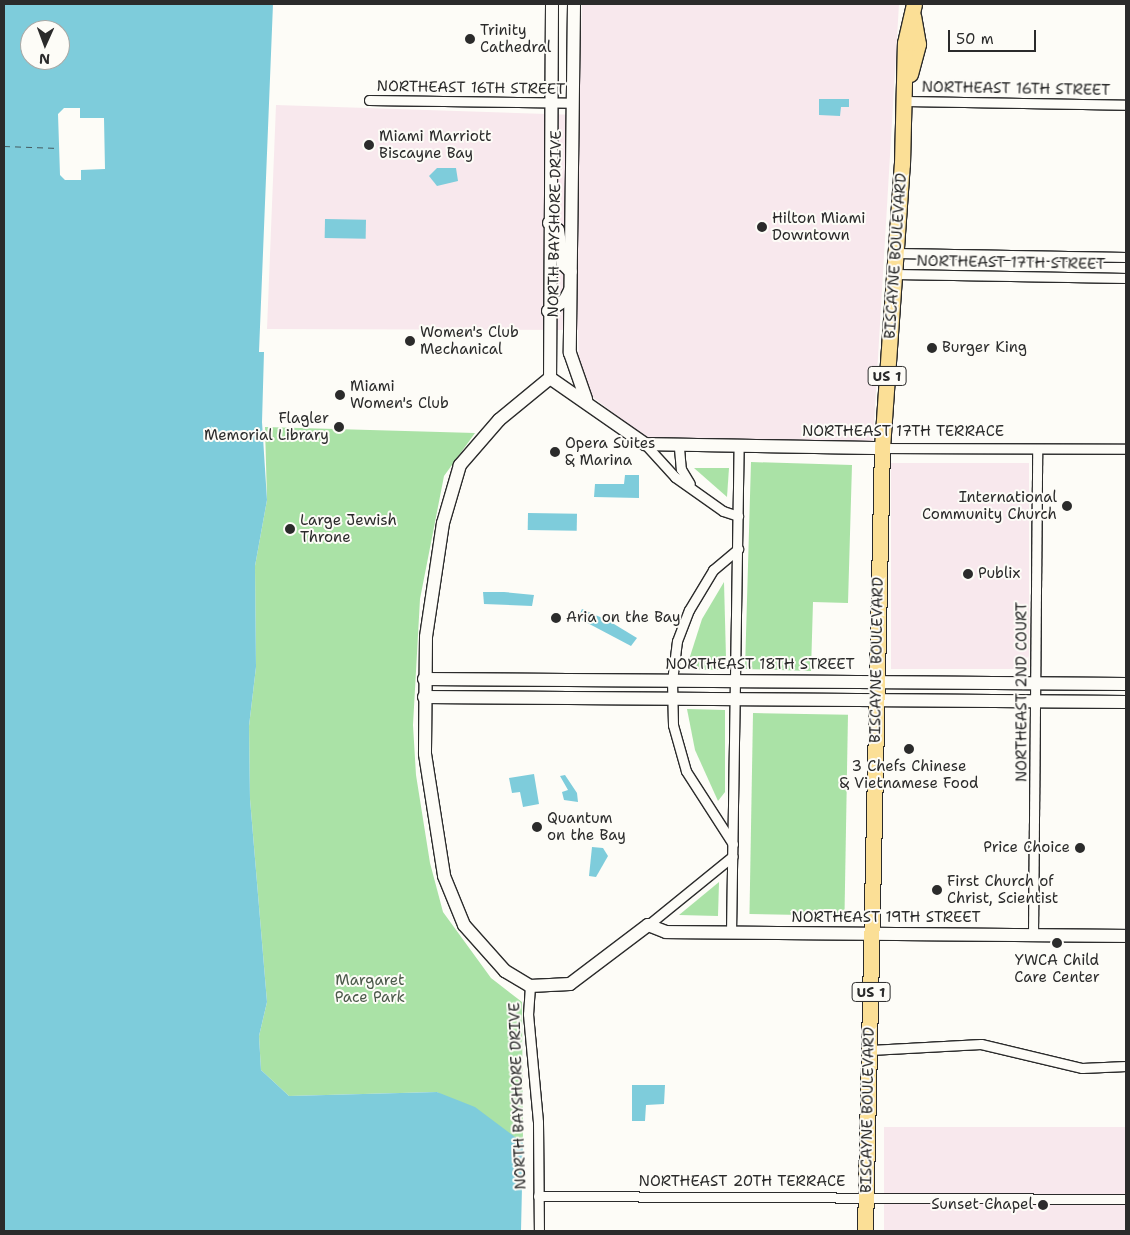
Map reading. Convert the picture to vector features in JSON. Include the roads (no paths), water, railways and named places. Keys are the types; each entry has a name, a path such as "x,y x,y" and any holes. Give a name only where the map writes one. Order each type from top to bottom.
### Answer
{"main road":[{"name":"BISCAYNE BOULEVARD","path":"865,1231 882,448 906,95 904,43 913,8"}],"street":[{"name":"NORTH BAYSHORE DRIVE","path":"539,1231 530,986 505,971 464,925 451,902 432,815 424,679 430,596 460,465 499,420 550,378 548,311 552,4"},
{"name":"NORTH BAYSHORE DRIVE","path":"574,4 570,353 586,399"},
{"name":"NORTHEAST 16TH STREET","path":"906,95 1126,105"},
{"name":"NORTHEAST 16TH STREET","path":"369,100 573,102"},
{"path":"549,224 558,230 562,264 570,272"},
{"name":"NORTHEAST 17TH STREET","path":"896,253 1126,257"},
{"name":"NORTHEAST 17TH STREET","path":"894,274 1126,278"},
{"path":"548,311 565,300 571,288"},
{"path":"548,331 564,342 570,353"},
{"path":"550,378 586,399 645,444 656,460 722,511 738,516"},
{"name":"NORTHEAST 17TH TERRACE","path":"645,444 679,448 1126,449"},
{"path":"679,448 681,469 692,486"},
{"path":"732,932 739,448"},
{"name":"NORTHEAST 2ND COURT","path":"1033,935 1037,449"},
{"path":"733,844 686,771 672,699 672,681 678,641 689,610 713,570 738,549"},
{"name":"NORTHEAST 18TH STREET","path":"424,679 1126,684"},
{"path":"580,680 580,698"},
{"path":"424,697 1126,702"},
{"path":"530,986 570,984 648,925 733,856"},
{"name":"NORTHEAST 19TH STREET","path":"648,925 666,932 1126,936"},
{"path":"870,1050 981,1044 1082,1068 1126,1066"},
{"name":"NORTHEAST 20TH TERRACE","path":"538,1196 1126,1199"}],"water":[{"path":"4,4 273,4 259,352 264,352 262,422 267,500 255,566 256,667 249,726 250,799 267,1002 259,1036 261,1070 289,1096 437,1092 475,1107 523,1143 521,1231 4,1231"},
{"path":"819,99 849,99 849,107 841,107 840,116 819,115"},
{"path":"437,168 456,168 458,181 437,186 429,176"},
{"path":"325,219 366,220 366,239 325,238"},
{"path":"625,475 639,475 639,498 594,497 595,484 624,484"},
{"path":"528,513 577,514 577,531 528,530"},
{"path":"483,592 534,595 532,606 484,604"},
{"path":"582,609 609,621 637,638 631,646 578,618"},
{"path":"534,774 539,804 523,807 520,792 512,793 509,778"},
{"path":"565,775 577,793 578,802 564,800 562,792 568,790 560,776"},
{"path":"592,847 603,848 608,856 596,877 589,876"},
{"path":"632,1085 665,1085 664,1104 646,1105 645,1121 632,1121"}],"place":[{"name":"Trinity Cathedral","path":"470,39"},
{"name":"Miami Marriott Biscayne Bay","path":"369,145"},
{"name":"Hilton Miami Downtown","path":"762,227"},
{"name":"Women's Club Mechanical","path":"410,341"},
{"name":"Burger King","path":"932,348"},
{"name":"Miami Women's Club","path":"340,395"},
{"name":"Flagler Memorial Library","path":"339,427"},
{"name":"Opera Suites & Marina","path":"555,452"},
{"name":"International Community Church","path":"1067,506"},
{"name":"Large Jewish Throne","path":"290,529"},
{"name":"Publix","path":"968,574"},
{"name":"Aria on the Bay","path":"556,618"},
{"name":"3 Chefs Chinese & Vietnamese Food","path":"909,749"},
{"name":"Quantum on the Bay","path":"537,827"},
{"name":"Price Choice","path":"1080,848"},
{"name":"First Church of Christ, Scientist","path":"937,890"},
{"name":"YWCA Child Care Center","path":"1057,943"},
{"name":"Sunset Chapel","path":"1043,1205"}],"park label":[{"name":"Margaret Pace Park","path":"370,988"}]}
